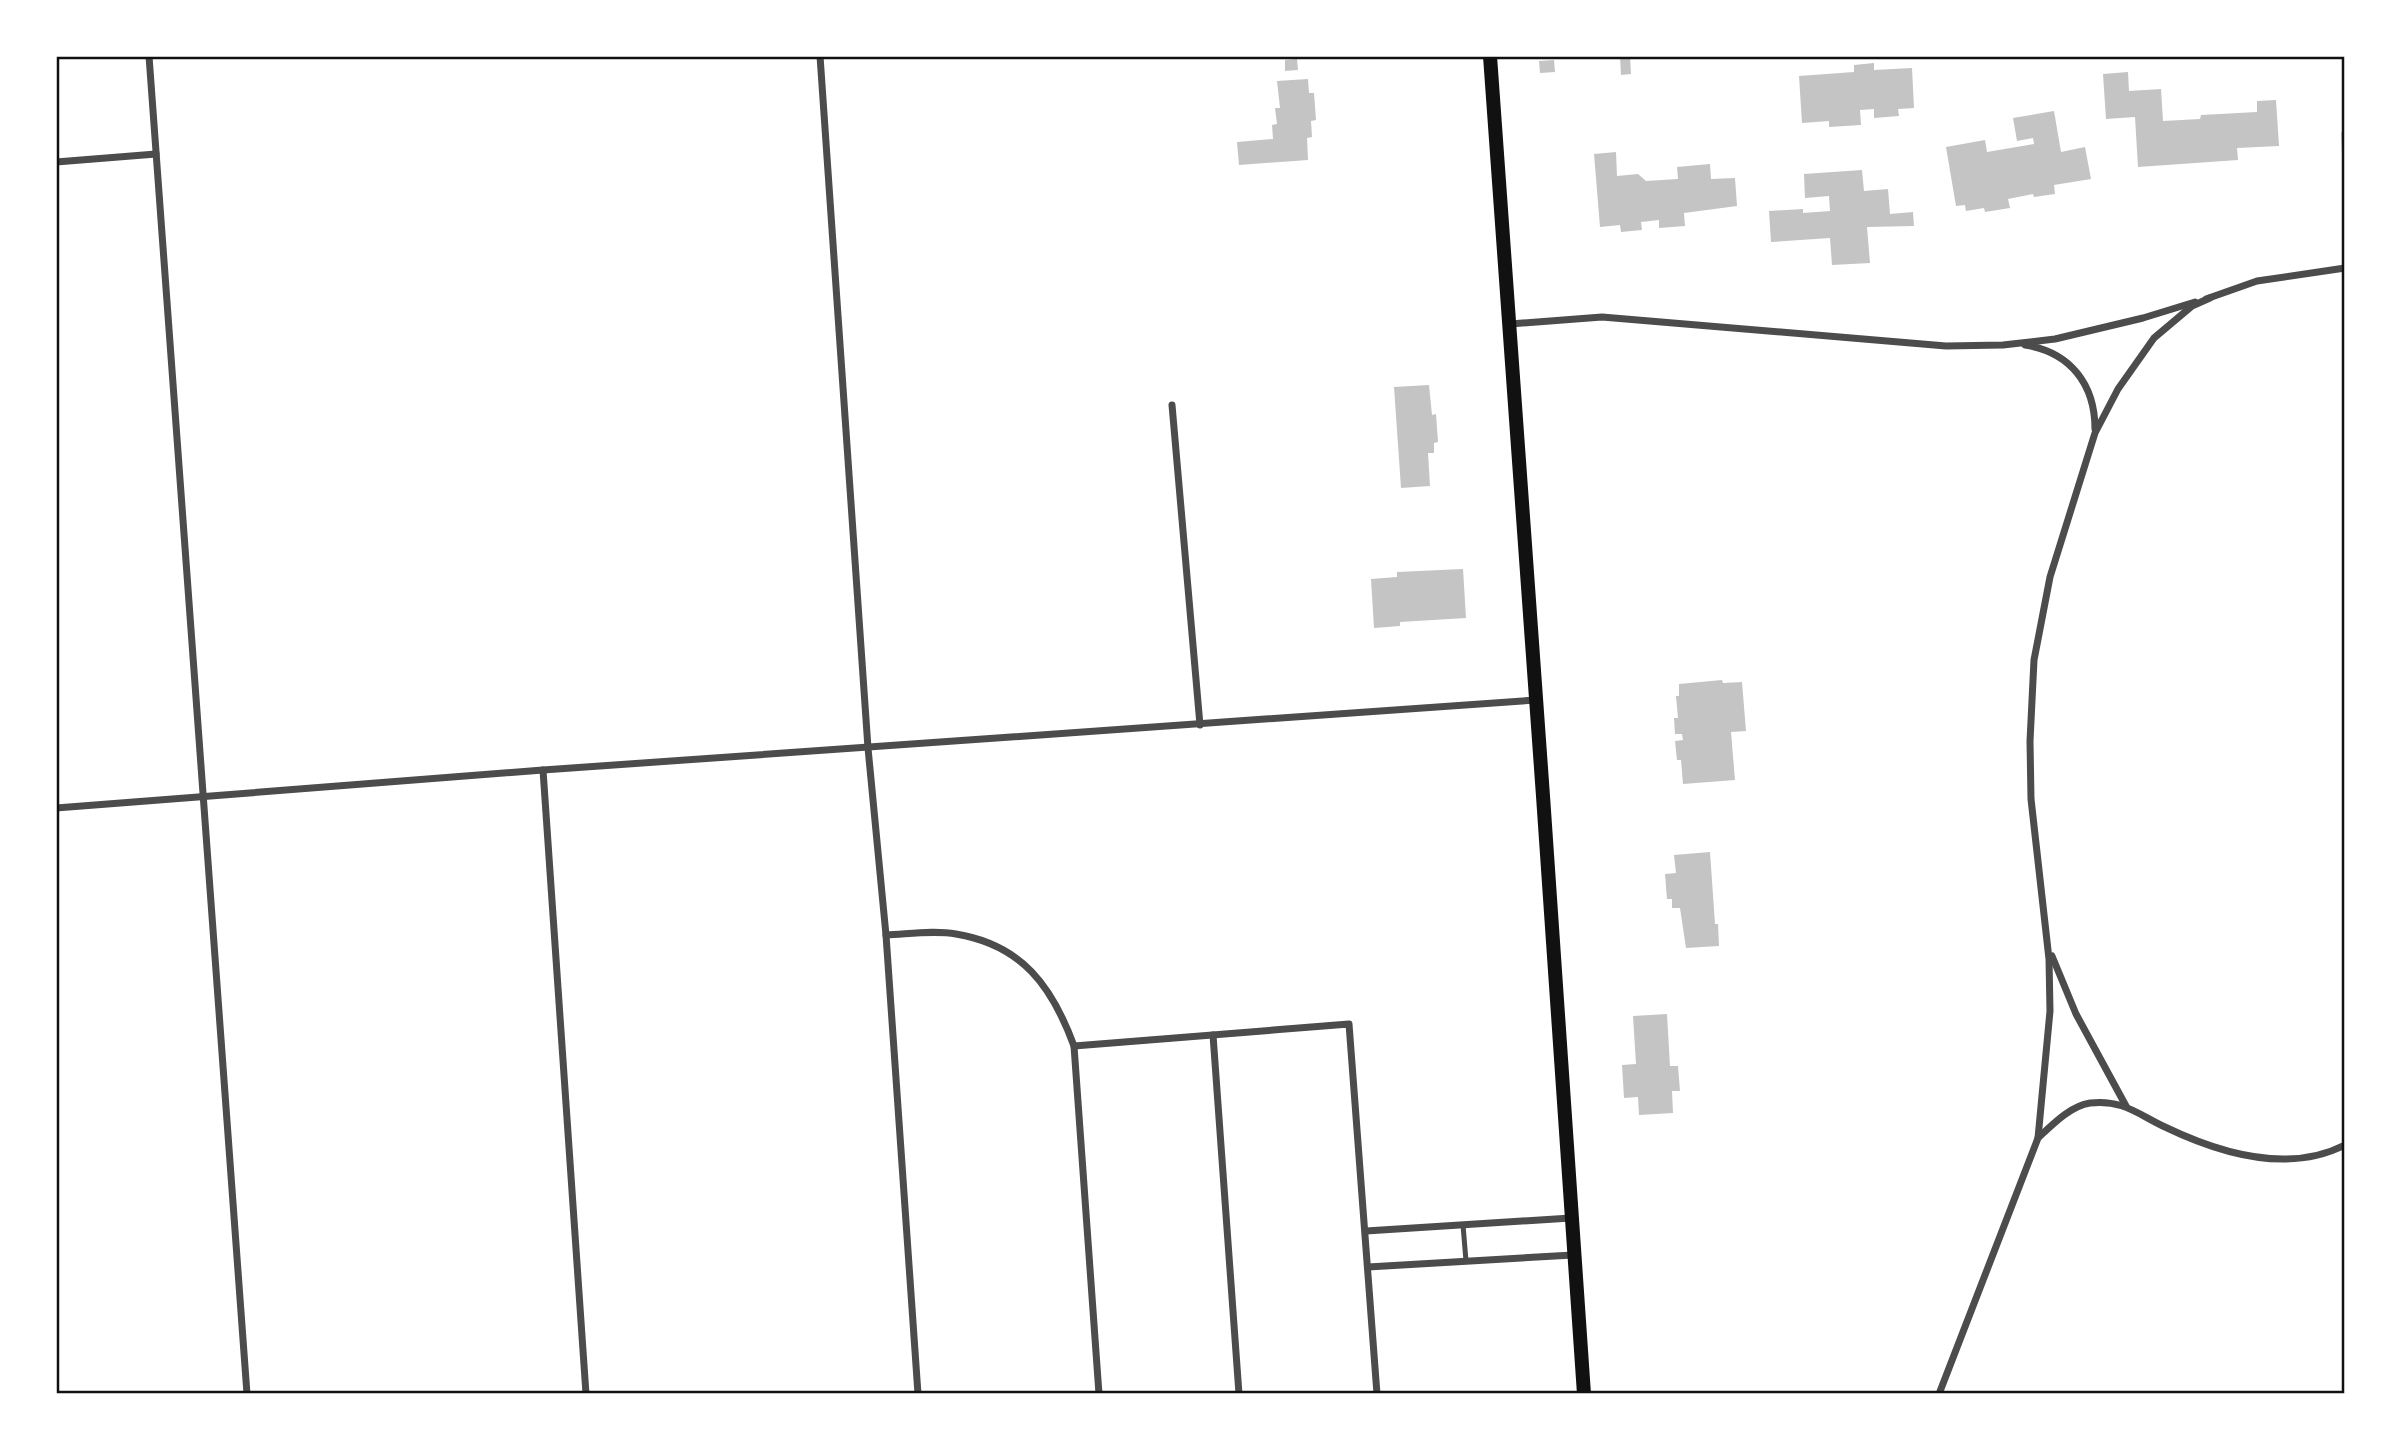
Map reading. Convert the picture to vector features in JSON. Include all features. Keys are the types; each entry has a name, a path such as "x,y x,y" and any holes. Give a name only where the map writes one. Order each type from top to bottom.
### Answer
{"main road":[{"path":"1490,56 1584,1394"}],"street":[{"path":"149,56 247,1394"},
{"path":"820,56 868,748 886,935 918,1394"},
{"path":"56,162 156,154"},
{"path":"1509,324 1602,317 1946,346 2012,344 2055,339 2143,318 2257,281 2345,268"},
{"path":"1939,1394 2038,1138 2050,1011 2049,946 2031,799 2029,741 2034,660 2050,577 2095,433 2118,389 2154,338 2192,306 2210,298"},
{"path":"2012,344 2042,348 2057,354 2073,368 2092,400 2095,433"},
{"path":"1172,405 1200,725"},
{"path":"56,808 543,769 1536,700"},
{"path":"543,769 586,1394"},
{"path":"886,935 955,934 989,943 1033,971 1063,1017 1073,1046 1099,1394"},
{"path":"2049,946 2076,1014 2126,1106"},
{"path":"1073,1046 1349,1024 1377,1394"},
{"path":"1213,1035 1239,1394"},
{"path":"2038,1138 2059,1118 2089,1103 2126,1106 2166,1128 2241,1156 2287,1159 2334,1151 2345,1145"},
{"path":"1366,1231 1571,1218"},
{"path":"1368,1267 1573,1255"}],"lane":[{"path":"1463,1225 1466,1261"}],"building":[{"path":"1620,56 1630,56 1631,74 1621,75"},
{"path":"1297,59 1298,70 1285,71 1285,60"},
{"path":"1554,60 1555,72 1540,73 1539,61"},
{"path":"1874,63 1874,70 1912,68 1914,108 1898,109 1899,116 1874,118 1874,109 1860,110 1861,125 1829,127 1829,121 1802,123 1799,76 1854,72 1854,65"},
{"path":"2128,72 2129,91 2161,89 2163,121 2200,119 2201,115 2257,112 2257,101 2276,100 2279,146 2237,148 2238,160 2138,167 2135,117 2106,119 2103,74"},
{"path":"1308,79 1309,93 1314,93 1316,120 1311,121 1312,137 1307,138 1308,160 1239,165 1237,142 1273,139 1272,125 1277,124 1275,108 1280,108 1277,81"},
{"path":"2054,111 2061,152 2085,147 2091,179 2054,185 2055,194 2034,197 2033,194 2008,199 2010,208 1985,212 1984,208 1966,211 1965,205 1956,206 1946,147 1985,140 1987,152 2034,144 2033,138 2017,141 2013,118"},
{"path":"2341,132 2345,132 2345,154 2342,155"},
{"path":"1616,152 1617,176 1638,174 1646,181 1678,179 1677,167 1710,164 1711,179 1735,178 1737,206 1684,213 1685,226 1659,228 1659,220 1641,222 1642,230 1621,232 1620,225 1600,227 1594,154"},
{"path":"1862,170 1864,191 1888,189 1890,214 1913,212 1914,226 1867,227 1870,263 1832,265 1830,238 1771,242 1769,211 1830,211 1829,196 1805,198 1804,174"},
{"path":"1429,385 1432,415 1436,414 1438,442 1434,443 1434,453 1428,453 1430,486 1401,488 1394,387"},
{"path":"1463,569 1466,618 1400,622 1400,626 1374,628 1371,579 1397,577 1397,572"},
{"path":"1722,680 1723,683 1742,682 1746,731 1731,732 1735,780 1683,784 1681,760 1677,760 1675,741 1683,740 1682,734 1675,734 1674,718 1678,718 1676,696 1679,696 1679,684"},
{"path":"1710,852 1719,946 1686,948 1680,908 1672,908 1672,899 1667,899 1665,874 1676,873 1674,855"},
{"path":"1667,1014 1670,1066 1678,1066 1680,1091 1672,1091 1673,1113 1639,1115 1638,1097 1624,1098 1622,1065 1636,1064 1633,1016"}]}
